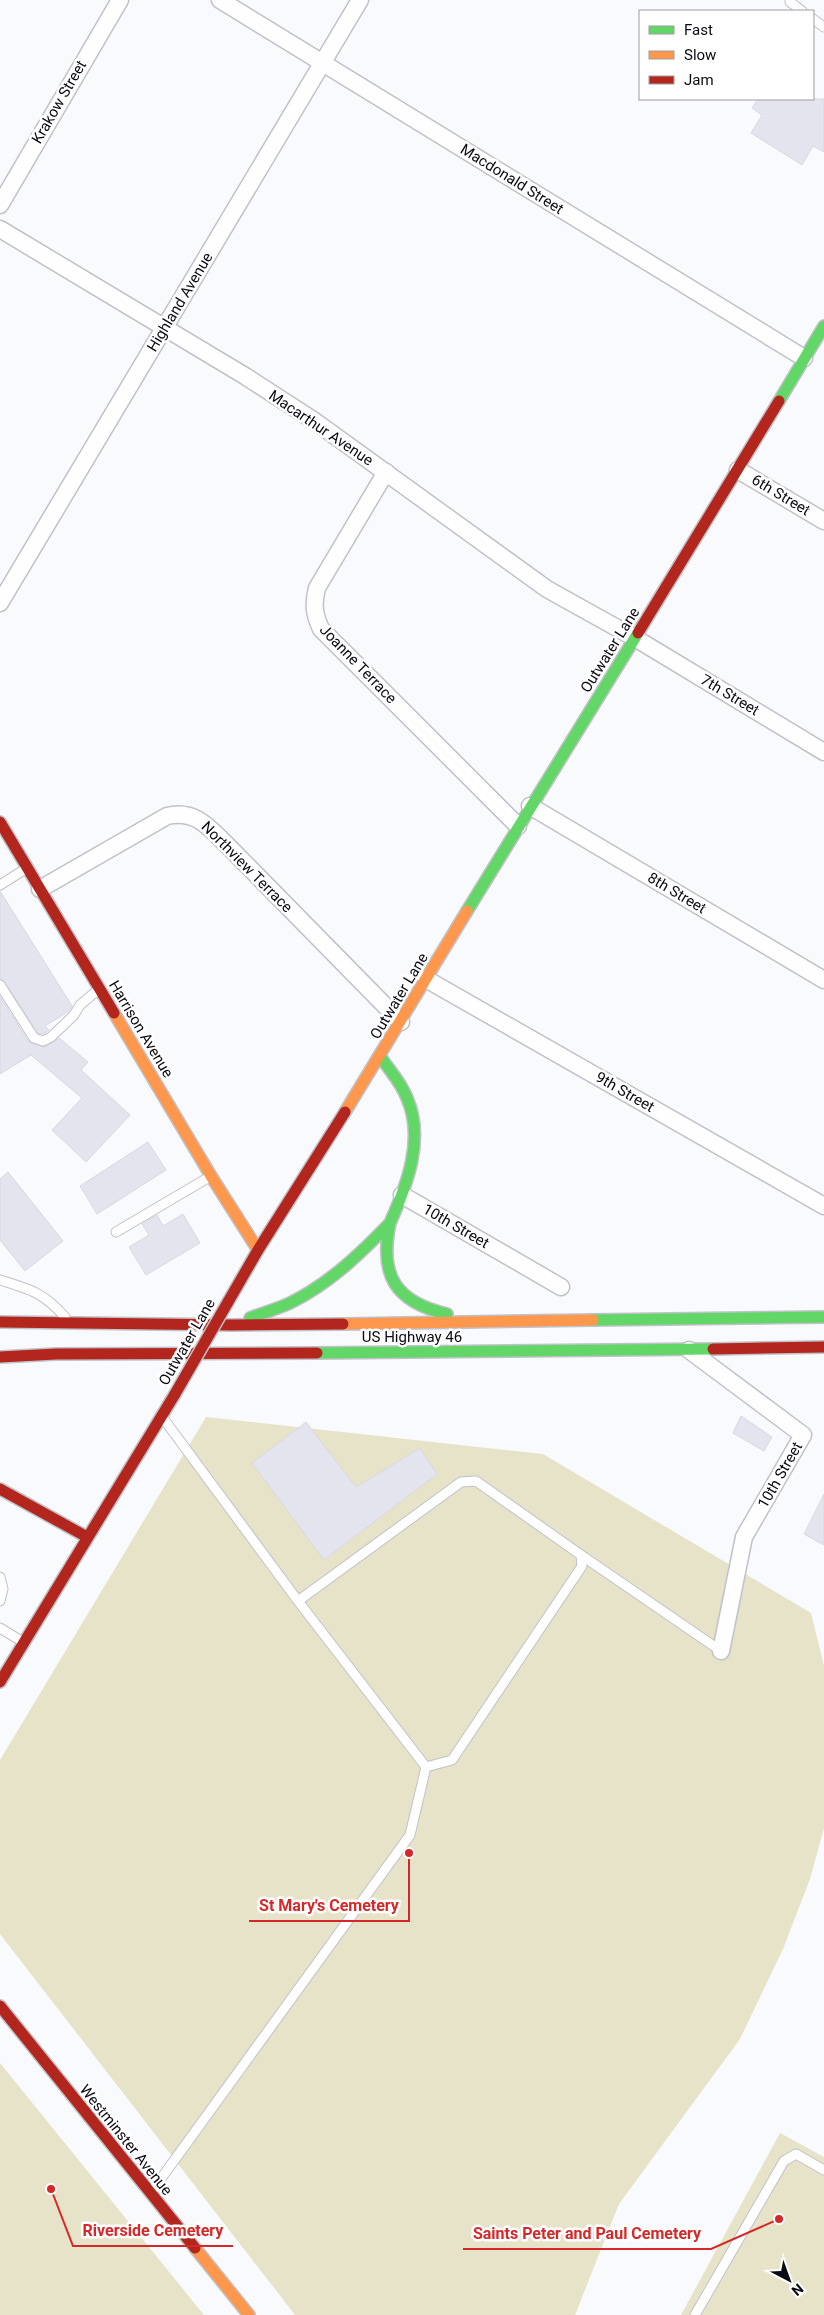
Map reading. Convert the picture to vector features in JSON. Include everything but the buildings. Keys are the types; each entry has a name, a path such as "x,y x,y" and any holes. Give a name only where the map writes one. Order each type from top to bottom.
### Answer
{"main road":[{"name":"Outwater Lane","path":"0,1682 175,1394 258,1250 401,1022 530,806 738,470 824,326"},
{"name":"Harrison Avenue","path":"0,822 211,1176 258,1250"},
{"path":"380,1056 410,1104 416,1141 402,1195 384,1242 385,1261 390,1277 399,1291 412,1303 430,1311 486,1320"},
{"path":"233,1325 290,1302 325,1282 361,1253 390,1223"},
{"name":"US Highway 46","path":"0,1322 233,1325 486,1320 824,1317"},
{"name":"US Highway 46","path":"0,1357 56,1354 689,1350 824,1347"},
{"path":"0,1368 13,1360 56,1354"},
{"path":"0,1489 87,1538"},
{"name":"Westminster Avenue","path":"0,2006 249,2315"}],"street":[{"name":"Krakow Street","path":"0,205 120,0"},
{"name":"Macdonald Street","path":"220,0 804,358"},
{"name":"Highland Avenue","path":"0,603 360,0"},
{"name":"Macarthur Avenue","path":"0,229 245,376 313,420 547,588 635,638"},
{"name":"6th Street","path":"738,470 824,521"},
{"name":"Joanne Terrace","path":"386,472 317,588 314,603 315,616 321,629 518,826"},
{"name":"7th Street","path":"635,638 824,752"},
{"name":"8th Street","path":"530,806 824,980"},
{"name":"Northview Terrace","path":"40,889 167,816 178,813 190,815 201,821 230,848 401,1022"},
{"name":"9th Street","path":"426,979 824,1206"},
{"name":"10th Street","path":"402,1195 561,1288"},
{"path":"798,1317 824,1310"},
{"name":"10th Street","path":"689,1350 803,1435 744,1537 721,1651"}],"lane":[{"path":"790,0 801,10"},
{"path":"0,884 27,868"},
{"path":"0,986 34,1038 43,1041 57,1031 74,1015 80,1005 99,989"},
{"path":"116,1232 211,1176"},
{"path":"0,1280 31,1289 43,1295 70,1323"},
{"path":"161,1415 298,1601 426,1767"},
{"path":"298,1601 461,1482 476,1481 721,1651"},
{"path":"426,1767 452,1760 582,1566 581,1555"},
{"path":"0,1577 3,1589 0,1601"},
{"path":"0,1628 24,1642"},
{"path":"150,2194 410,1835 426,1767"},
{"path":"695,2315 784,2161 796,2154 824,2170"}],"shaded area":[{"path":"206,1417 543,1454 811,1613 824,1666 824,1828 810,1879 783,1949 740,2039 619,2204 575,2315 295,2315 0,1934 0,1760"},
{"path":"0,2063 204,2315 0,2315"},
{"path":"780,2133 824,2157 824,2315 681,2315"}],"traffic: fast":[{"path":"779,401 824,326"},
{"path":"467,911 638,633"},
{"path":"380,1056 398,1081 407,1098 414,1129 414,1146 408,1178 390,1223"},
{"path":"390,1223 387,1257 389,1271 395,1284 403,1294 415,1302 429,1309 447,1314"},
{"path":"250,1318 290,1303 318,1287 355,1257 390,1223"},
{"path":"593,1320 824,1317"},
{"path":"317,1353 713,1349"}],"traffic: slow":[{"path":"345,1112 467,911"},
{"path":"114,1013 211,1176 258,1250"},
{"path":"343,1324 593,1320"},
{"path":"195,2248 249,2315"}],"traffic: jam":[{"path":"638,633 779,401"},
{"path":"0,822 114,1013"},
{"path":"228,1302 258,1250 345,1112"},
{"path":"175,1394 228,1302"},
{"path":"0,1322 233,1325 343,1324"},
{"path":"713,1349 824,1347"},
{"path":"0,1357 56,1354 317,1353"},
{"path":"0,1682 175,1394"},
{"path":"0,1489 87,1537"},
{"path":"0,2006 195,2248"}],"place":[{"name":"St Mary's Cemetery","path":"409,1853"},
{"name":"Riverside Cemetery","path":"51,2189"},
{"name":"Saints Peter and Paul Cemetery","path":"779,2219"}]}
